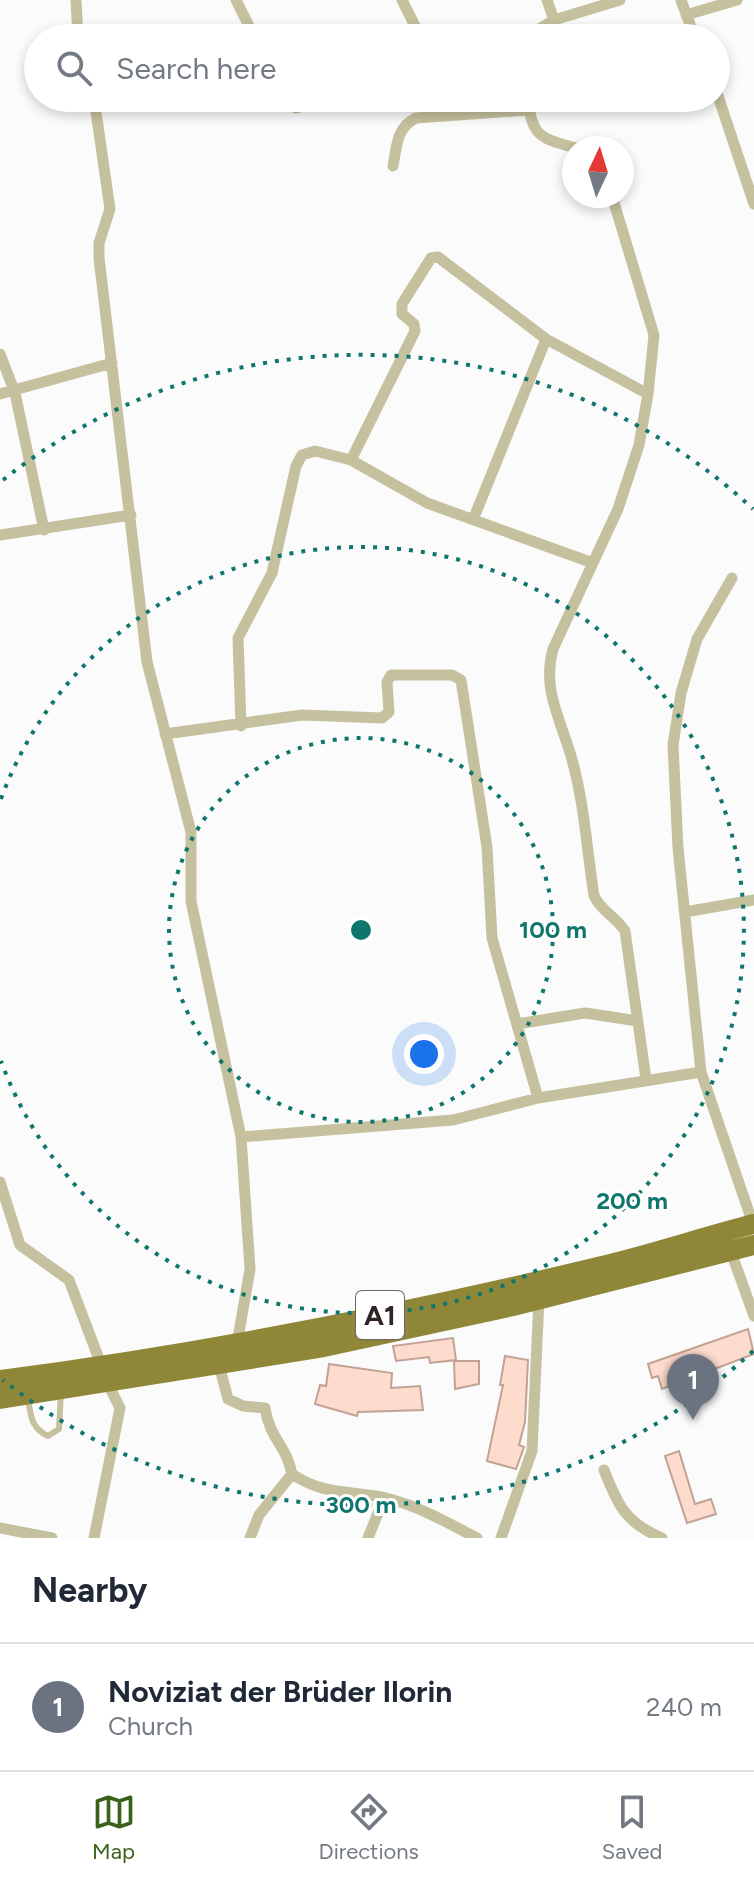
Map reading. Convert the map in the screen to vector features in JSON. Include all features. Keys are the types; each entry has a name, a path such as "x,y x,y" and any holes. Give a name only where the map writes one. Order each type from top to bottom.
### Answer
{"highway":[{"name":"A1","path":"0,1399 61,1390 105,1375 237,1344 591,1269 754,1224"},
{"name":"A1","path":"0,1380 219,1365 319,1348 539,1299 754,1245"}],"street":[{"path":"76,0 77,24"},
{"path":"236,0 248,24"},
{"path":"402,0 414,24"},
{"path":"547,0 554,20"},
{"path":"547,24 620,0"},
{"path":"681,0 690,24"},
{"path":"686,15 737,0"},
{"path":"96,112 110,209 99,243 99,258 147,662 191,832 191,901 241,1137 250,1269 237,1344"},
{"path":"393,166 399,132 416,118 464,112"},
{"path":"530,112 533,127 545,140 562,144"},
{"path":"723,112 754,204"},
{"path":"616,208 654,335 648,394 639,445 618,509 547,668 549,686 571,756 594,896 601,910 616,918 625,931 646,1079"},
{"path":"351,460 415,331 414,324 402,314 402,304 431,258 438,257 546,339 648,394"},
{"path":"473,520 546,339"},
{"path":"0,354 15,393 44,530"},
{"path":"0,394 15,393 112,363"},
{"path":"241,726 238,638 272,573 296,466 302,455 315,451 351,460 427,503 593,563"},
{"path":"0,535 131,515"},
{"path":"732,578 697,639 675,721 678,848 701,1072 754,1224"},
{"path":"165,734 241,726 302,715 382,718 389,712 387,682 391,675 452,675 461,680 487,847 488,919 538,1098"},
{"path":"685,912 754,900"},
{"path":"517,1024 585,1013 638,1021"},
{"path":"241,1137 453,1120 538,1098 701,1072"},
{"path":"0,1182 20,1245 69,1280 105,1375 119,1399 120,1408 94,1538"},
{"path":"731,1252 754,1316"},
{"path":"501,1538 532,1451 539,1299"},
{"path":"219,1365 228,1399 243,1406 265,1408 271,1434 289,1457 292,1474 312,1487 414,1506 477,1538"},
{"path":"604,1470 617,1503 638,1528 662,1538"},
{"path":"250,1538 259,1515 292,1474"},
{"path":"368,1538 384,1498"},
{"path":"0,1528 52,1538"}],"lane":[{"path":"28,1395 32,1421 38,1431 48,1436 59,1429 61,1390"}],"building":[{"path":"748,1329 754,1354 662,1389 658,1376 652,1378 648,1364"},
{"path":"453,1338 456,1360 430,1363 429,1357 396,1361 393,1346"},
{"path":"505,1356 528,1360 525,1422 519,1445 524,1447 516,1469 487,1461 503,1385 500,1385"},
{"path":"454,1361 479,1361 479,1384 455,1389"},
{"path":"329,1364 392,1373 391,1388 420,1386 423,1410 358,1412 357,1416 315,1404 320,1385 326,1386"},
{"path":"679,1451 695,1504 711,1499 716,1514 687,1523 665,1456"}],"place":[{"name":"Noviziat der Brüder Ilorin","path":"693,1420"}]}
